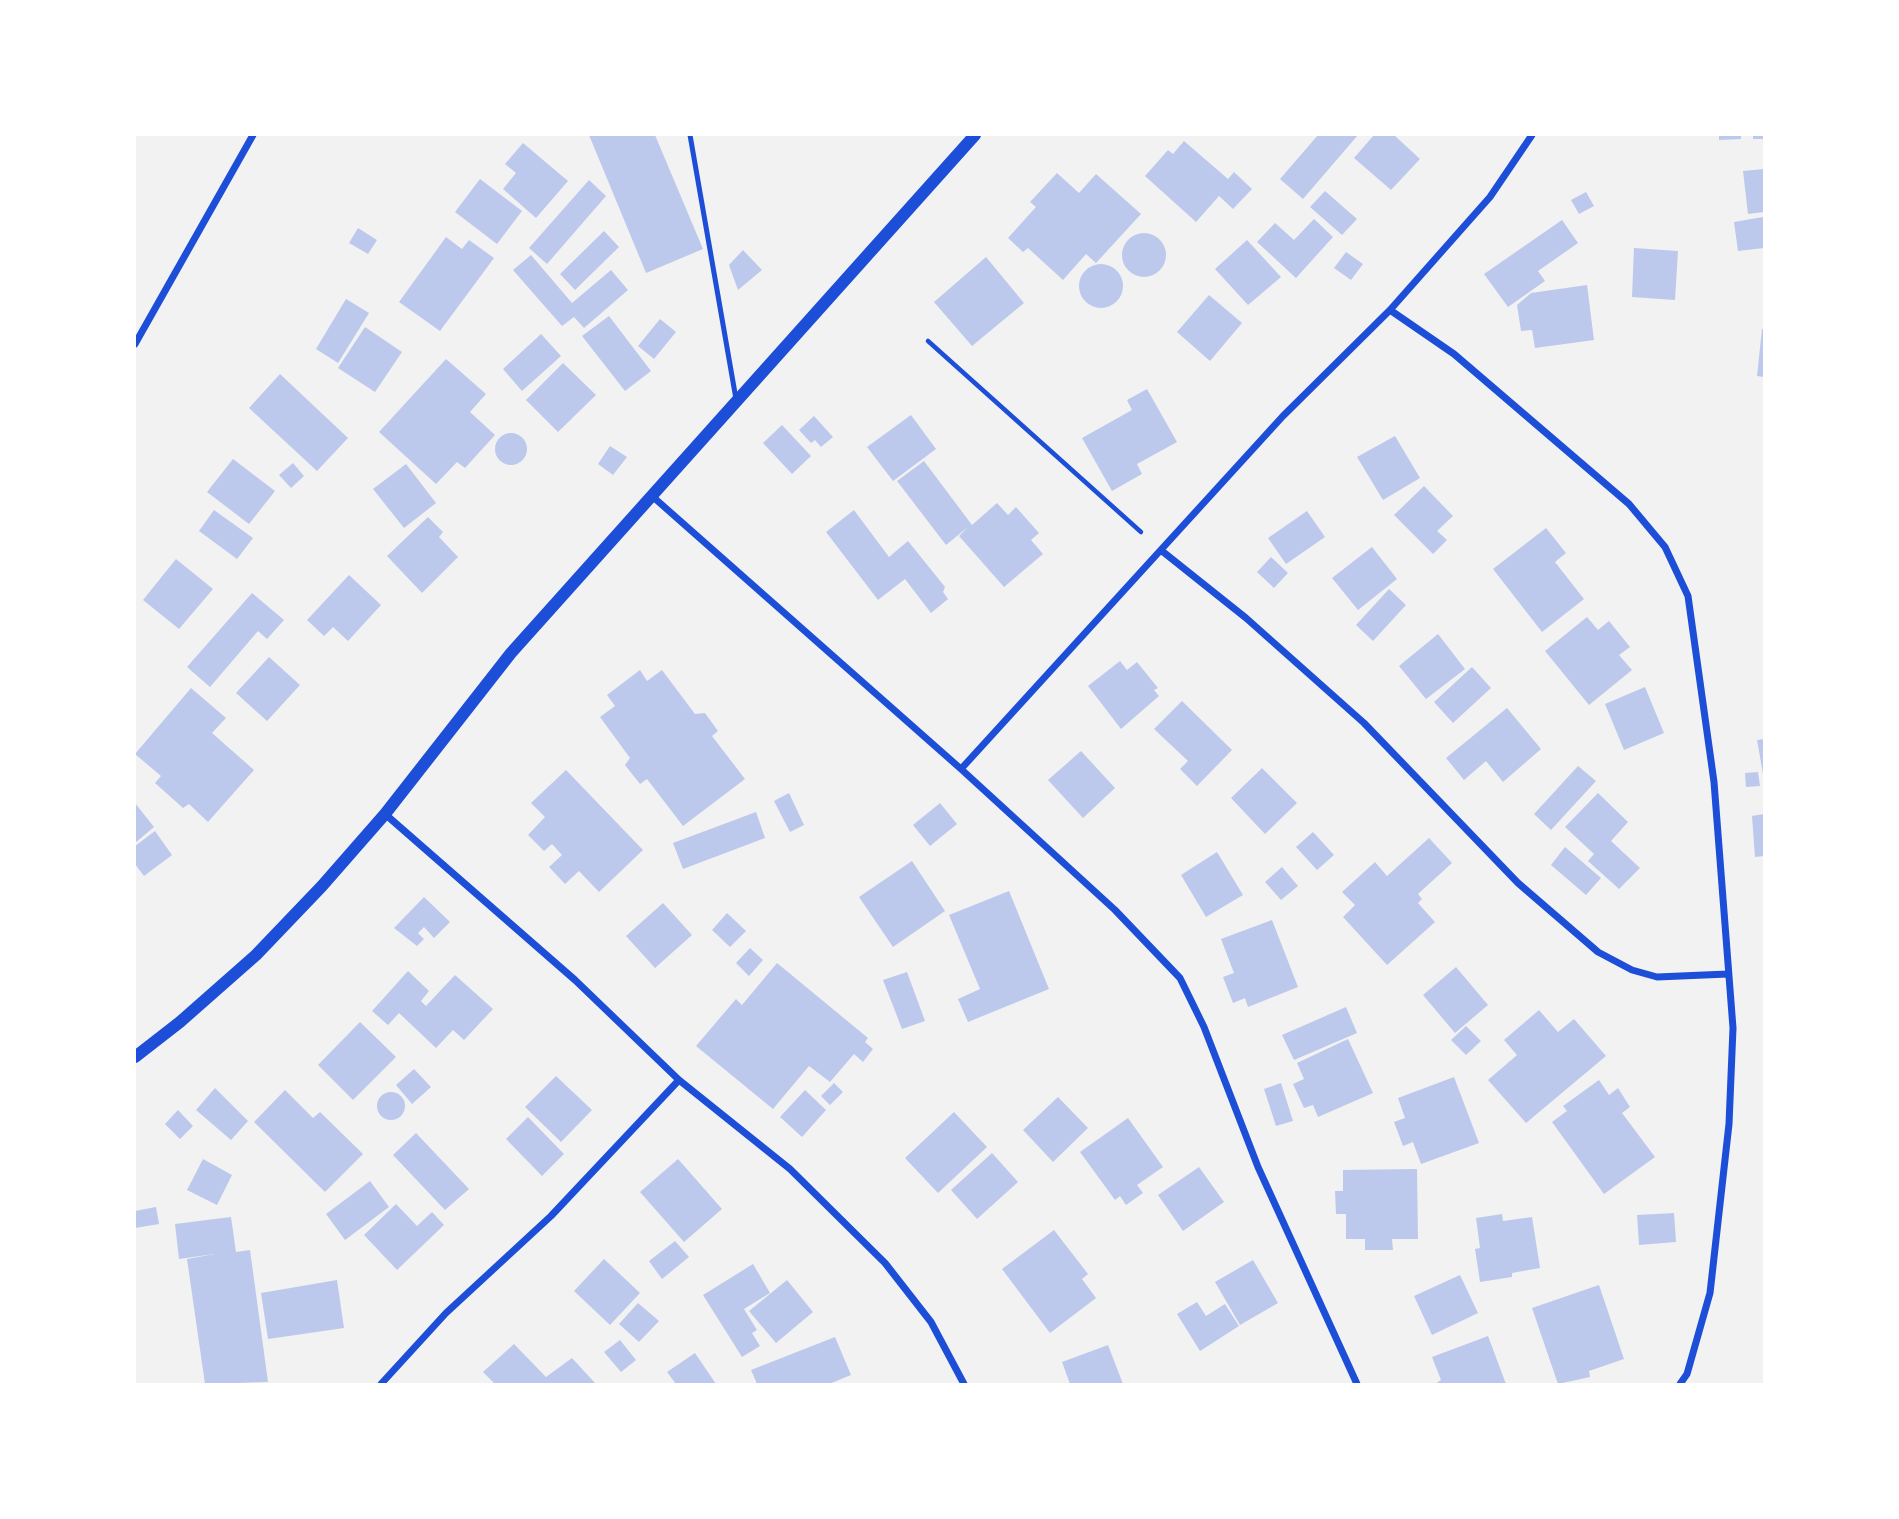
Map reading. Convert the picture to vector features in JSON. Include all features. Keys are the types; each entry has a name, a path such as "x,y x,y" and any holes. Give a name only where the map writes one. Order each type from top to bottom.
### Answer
{"street":[{"path":"135,344 253,135"},
{"path":"135,1056 180,1022 256,955 385,814 511,653 975,135"},
{"path":"961,769 1283,416 1390,310 1490,197 1532,135"},
{"path":"1390,310 1454,354 1629,504 1665,547 1688,596 1714,782 1733,1028 1729,1124 1711,1280 1687,1374 1680,1384"},
{"path":"651,495 961,769 1115,910 1180,978 1204,1027 1258,1167 1357,1384"},
{"path":"1162,551 1246,618 1364,723 1518,883 1598,952 1632,970 1657,977 1728,974"},
{"path":"385,814 575,980 679,1080 790,1169 885,1263 931,1322 964,1384"},
{"path":"381,1384 446,1313 551,1216 679,1080"}],"lane":[{"path":"690,135 737,402"}],"path":[{"path":"928,341 1162,551"}],"building":[{"path":"589,135 655,135 703,249 646,273"},
{"path":"1318,135 1358,135 1303,199 1280,179"},
{"path":"1374,135 1394,135 1420,159 1391,190 1354,158"},
{"path":"1719,135 1741,135 1741,139 1719,140"},
{"path":"1753,135 1764,135 1764,139 1753,139"},
{"path":"1184,141 1228,179 1234,172 1252,189 1233,209 1219,196 1196,222 1145,176 1168,150 1173,154"},
{"path":"523,143 568,181 536,218 503,189 516,173 505,164"},
{"path":"1764,169 1764,212 1748,214 1743,171"},
{"path":"1057,173 1079,193 1096,174 1141,214 1096,263 1086,254 1063,280 1028,248 1023,252 1008,238 1036,207 1030,202"},
{"path":"480,179 522,211 497,244 455,212"},
{"path":"589,180 606,196 547,264 529,248"},
{"path":"1325,191 1357,219 1342,235 1310,207"},
{"path":"1586,192 1594,206 1579,214 1571,200"},
{"path":"1763,217 1764,248 1738,251 1734,222"},
{"path":"1314,219 1333,237 1296,278 1257,242 1275,223 1294,240"},
{"path":"1562,220 1578,243 1538,271 1545,281 1508,307 1484,274"},
{"path":"358,228 377,240 368,254 349,243"},
{"path":"604,231 619,247 575,290 560,274"},
{"path":"1144,233 1159,240 1166,255 1159,270 1144,277 1129,270 1122,255 1129,240"},
{"path":"446,237 462,249 469,240 494,258 440,331 399,302"},
{"path":"1247,240 1281,277 1248,305 1215,269"},
{"path":"1634,248 1678,251 1675,300 1632,297"},
{"path":"743,250 762,270 738,290 729,265"},
{"path":"1346,252 1363,264 1351,280 1334,268"},
{"path":"531,255 572,303 611,270 628,290 584,328 574,317 562,326 513,270"},
{"path":"986,257 1024,303 972,346 934,302"},
{"path":"1101,264 1116,271 1123,286 1116,301 1101,308 1086,301 1079,286 1086,271"},
{"path":"1587,285 1594,340 1535,348 1532,330 1521,331 1517,305 1531,293"},
{"path":"1209,295 1242,323 1210,361 1177,332"},
{"path":"346,299 369,313 338,363 316,349"},
{"path":"609,316 651,371 625,391 582,336"},
{"path":"660,319 676,332 654,359 638,346"},
{"path":"365,327 402,352 375,392 338,368"},
{"path":"1764,329 1764,377 1757,376"},
{"path":"541,334 561,356 522,391 503,369"},
{"path":"446,359 486,394 470,412 495,435 465,468 457,462 436,484 379,432"},
{"path":"563,363 596,395 558,432 526,400"},
{"path":"280,374 348,438 317,471 249,408"},
{"path":"1147,389 1177,442 1137,464 1142,474 1112,491 1082,438 1132,410 1127,400"},
{"path":"911,415 936,449 893,481 867,447"},
{"path":"814,416 833,437 821,447 815,440 811,443 799,430"},
{"path":"782,425 811,456 792,474 763,443"},
{"path":"511,433 522,438 527,449 522,460 511,465 500,460 495,449 500,438"},
{"path":"1395,436 1420,478 1383,500 1357,457"},
{"path":"610,446 627,457 613,475 598,464"},
{"path":"233,459 275,491 249,524 207,492"},
{"path":"924,461 972,525 997,503 1008,515 1016,507 1039,533 1031,540 1043,554 1004,587 959,536 968,527 946,545 897,481"},
{"path":"293,463 304,476 291,488 279,475"},
{"path":"406,464 436,503 404,528 373,489"},
{"path":"1424,486 1453,516 1437,531 1447,540 1433,554 1394,515"},
{"path":"214,510 253,538 237,559 199,531"},
{"path":"854,510 889,557 908,541 945,587 943,592 948,599 931,613 905,579 878,600 826,532"},
{"path":"1307,511 1325,537 1286,564 1268,538"},
{"path":"428,517 443,532 439,537 458,557 422,593 387,556"},
{"path":"1546,528 1566,553 1555,562 1584,599 1542,632 1493,569"},
{"path":"1372,547 1397,579 1358,610 1332,578"},
{"path":"1271,557 1288,573 1274,588 1257,572"},
{"path":"176,559 213,589 179,629 143,600"},
{"path":"349,575 381,605 348,641 333,627 324,636 307,620"},
{"path":"1389,589 1406,605 1373,641 1356,625"},
{"path":"252,593 284,620 267,639 258,631 210,687 187,667"},
{"path":"1587,617 1598,630 1609,621 1630,647 1619,655 1632,670 1589,705 1545,651"},
{"path":"1438,634 1465,669 1426,699 1399,666"},
{"path":"269,657 300,685 267,721 236,693"},
{"path":"1120,661 1127,670 1137,662 1158,688 1154,690 1159,696 1121,729 1088,686"},
{"path":"1472,667 1491,688 1453,723 1434,702"},
{"path":"640,670 647,681 662,670 695,714 705,713 718,731 712,736 745,779 683,826 647,779 640,784 625,765 630,758 600,717 615,706 607,695"},
{"path":"1645,687 1664,733 1624,750 1605,704"},
{"path":"191,688 226,718 212,733 254,770 208,822 189,804 183,808 155,783 161,776 135,754"},
{"path":"1182,701 1232,750 1197,786 1180,769 1188,761 1154,729"},
{"path":"1507,708 1541,749 1503,782 1486,761 1464,780 1446,758"},
{"path":"1764,739 1764,773 1763,774 1757,740"},
{"path":"1081,751 1115,788 1083,818 1048,780"},
{"path":"1578,766 1596,781 1551,830 1534,814"},
{"path":"1262,768 1297,803 1265,834 1231,798"},
{"path":"566,770 643,850 599,892 579,871 565,884 549,867 562,855 552,844 544,851 528,835 545,817 531,803"},
{"path":"1758,772 1760,786 1746,787 1745,773"},
{"path":"789,793 804,825 790,832 774,801"},
{"path":"1598,793 1628,822 1611,841 1640,868 1619,889 1588,861 1594,854 1565,827"},
{"path":"135,803 154,827 135,843"},
{"path":"940,803 957,824 930,846 913,825"},
{"path":"756,812 765,838 683,869 673,843"},
{"path":"1764,814 1764,856 1755,857 1752,816"},
{"path":"155,831 172,855 144,876 135,864 135,846"},
{"path":"1313,832 1334,855 1317,870 1296,847"},
{"path":"1429,838 1452,863 1418,894 1422,899 1418,903 1435,922 1387,965 1343,917 1355,905 1342,892 1375,862 1387,876"},
{"path":"1565,847 1601,878 1586,895 1551,865"},
{"path":"1217,852 1243,895 1206,917 1181,875"},
{"path":"912,861 945,911 893,947 859,897"},
{"path":"1282,867 1298,886 1281,900 1265,882"},
{"path":"1009,891 1049,989 968,1022 958,999 980,989 949,915"},
{"path":"424,897 450,922 434,938 424,927 418,933 424,939 417,946 394,928"},
{"path":"663,903 692,935 655,968 626,936"},
{"path":"727,913 746,931 730,947 712,930"},
{"path":"1272,920 1298,987 1248,1007 1245,998 1233,1003 1223,977 1234,973 1221,939"},
{"path":"750,948 763,960 749,976 736,963"},
{"path":"777,963 868,1038 865,1042 873,1049 863,1062 854,1054 830,1082 809,1066 773,1109 696,1046 736,999 742,1005"},
{"path":"1456,967 1488,1005 1455,1033 1423,995"},
{"path":"408,971 429,991 421,1001 426,1006 455,975 493,1009 464,1040 453,1030 436,1048 399,1013 388,1025 372,1011"},
{"path":"907,972 925,1021 902,1029 883,980"},
{"path":"1346,1007 1357,1033 1294,1060 1282,1035"},
{"path":"1539,1010 1558,1032 1574,1019 1606,1056 1526,1123 1488,1080 1517,1055 1504,1040"},
{"path":"360,1022 396,1057 353,1100 318,1065"},
{"path":"1466,1026 1481,1041 1466,1055 1451,1040"},
{"path":"1348,1039 1373,1093 1318,1117 1313,1105 1304,1108 1293,1084 1304,1079 1297,1063"},
{"path":"414,1069 431,1087 412,1104 396,1085"},
{"path":"556,1076 592,1110 561,1142 525,1107"},
{"path":"1454,1077 1479,1143 1421,1164 1413,1142 1403,1146 1394,1122 1405,1118 1398,1098"},
{"path":"1599,1080 1609,1095 1618,1088 1630,1107 1622,1113 1655,1157 1604,1194 1552,1122 1567,1111 1563,1106"},
{"path":"834,1083 843,1092 830,1105 821,1096"},
{"path":"1281,1083 1293,1121 1276,1126 1264,1089"},
{"path":"215,1088 248,1121 231,1140 196,1110"},
{"path":"285,1090 313,1118 320,1112 363,1154 325,1192 254,1122"},
{"path":"805,1090 826,1110 802,1137 780,1117"},
{"path":"391,1092 401,1096 405,1106 401,1116 391,1120 381,1116 377,1106 381,1096"},
{"path":"1058,1097 1088,1128 1053,1162 1023,1130"},
{"path":"178,1110 193,1126 180,1139 165,1124"},
{"path":"954,1112 987,1147 938,1193 905,1158"},
{"path":"528,1117 564,1154 542,1176 506,1139"},
{"path":"1128,1118 1163,1167 1137,1185 1143,1193 1126,1205 1120,1196 1115,1200 1080,1152"},
{"path":"416,1133 469,1189 445,1210 393,1155"},
{"path":"992,1153 1018,1182 977,1219 951,1190"},
{"path":"203,1159 232,1175 217,1205 187,1190"},
{"path":"678,1159 722,1209 684,1242 640,1192"},
{"path":"1199,1167 1224,1202 1183,1231 1158,1195"},
{"path":"1417,1169 1418,1239 1392,1239 1393,1250 1365,1250 1365,1239 1346,1239 1346,1214 1336,1214 1335,1191 1343,1191 1343,1170"},
{"path":"370,1181 389,1207 345,1240 326,1214"},
{"path":"396,1204 417,1226 432,1212 444,1225 397,1270 364,1235"},
{"path":"156,1207 159,1224 135,1228 135,1211"},
{"path":"1674,1213 1676,1242 1639,1245 1637,1215"},
{"path":"1502,1214 1503,1221 1532,1217 1540,1268 1512,1273 1512,1277 1480,1282 1475,1249 1480,1248 1476,1218"},
{"path":"231,1217 236,1252 250,1250 268,1382 205,1384 187,1259 215,1254 179,1259 175,1224"},
{"path":"1054,1230 1088,1274 1082,1279 1096,1298 1050,1333 1002,1269"},
{"path":"675,1241 689,1257 662,1279 649,1261"},
{"path":"604,1259 640,1293 610,1325 574,1291"},
{"path":"1253,1260 1278,1303 1240,1325 1215,1282"},
{"path":"753,1264 770,1293 744,1309 757,1330 752,1333 760,1346 742,1357 703,1295"},
{"path":"1460,1275 1478,1313 1432,1335 1414,1296"},
{"path":"337,1280 344,1328 268,1339 261,1293"},
{"path":"787,1280 813,1312 776,1343 749,1311"},
{"path":"1599,1285 1624,1359 1589,1371 1590,1377 1558,1384 1532,1308"},
{"path":"1197,1302 1206,1316 1225,1304 1239,1326 1200,1351 1177,1314"},
{"path":"638,1303 659,1321 639,1342 619,1324"},
{"path":"1488,1336 1506,1384 1435,1384 1441,1380 1432,1357"},
{"path":"835,1337 851,1375 829,1384 757,1384 751,1370"},
{"path":"620,1340 636,1360 621,1372 604,1352"},
{"path":"514,1344 546,1377 572,1358 595,1383 495,1384 483,1372"},
{"path":"1108,1345 1123,1384 1070,1384 1062,1362"},
{"path":"695,1353 716,1384 676,1384 667,1372"}]}
